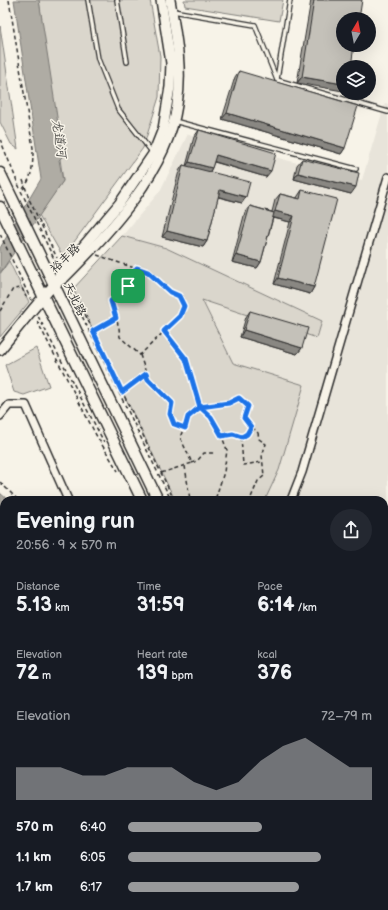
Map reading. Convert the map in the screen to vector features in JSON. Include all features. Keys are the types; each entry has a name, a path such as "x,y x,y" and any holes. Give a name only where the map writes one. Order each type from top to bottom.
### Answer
{"main road":[{"name":"天北路","path":"0,173 156,496"},
{"path":"0,207 140,496"}],"street":[{"name":"裕丰路","path":"0,350 119,204 153,154 163,129 170,87 171,63 161,0"},
{"name":"裕丰路","path":"62,275 97,243 125,210 160,158 174,121 179,94 180,64 170,0"},
{"path":"293,496 302,472 388,177"},
{"path":"0,416 10,405 26,405 66,496"}],"lane":[{"path":"88,0 98,59 118,109 153,154"},
{"path":"117,0 127,62"},
{"path":"277,80 290,0"},
{"path":"172,10 255,25 277,80"},
{"path":"277,80 388,112"},
{"path":"174,121 356,169"}],"path":[{"path":"10,0 33,148 33,167 25,187 21,191"},
{"path":"0,139 21,191 168,496"},
{"path":"23,180 29,199 57,258"},
{"path":"0,234 34,308 99,434"},
{"path":"96,255 148,272 170,292 179,296 184,306 180,316 140,355"},
{"path":"137,268 132,275 128,286 118,297 111,301 120,337 140,355 148,379 172,403 170,414 174,424 185,428"},
{"path":"0,311 13,289 22,288 26,297"},
{"path":"73,289 172,496"},
{"path":"93,331 116,318"},
{"path":"37,321 96,435 120,476"},
{"path":"164,331 186,359 200,407 211,417 222,436 227,450 225,465 216,496"},
{"path":"122,392 146,374"},
{"path":"192,463 180,437 185,428 188,417 200,407 229,403 239,398 248,406 244,418 258,433 259,439 266,444 262,456 264,476 258,480 252,496"},
{"path":"242,437 247,434 251,427"},
{"path":"222,436 233,434 242,437"},
{"path":"242,437 243,465 263,462"},
{"path":"161,473 192,463 198,460 204,452 214,453"},
{"path":"185,466 189,496"},
{"path":"0,482 14,496"}],"shaded area":[{"path":"39,0 150,0 160,56 159,97 143,148 63,257 39,215 63,181"},
{"path":"184,0 283,0 279,21 185,6"},
{"path":"0,26 18,149 11,144 0,122"},
{"path":"385,103 388,104 388,496 267,496 279,470 303,385 233,363 202,299 317,338 322,321 166,248 122,236 160,191 188,134 362,180"},
{"path":"122,236 166,248 322,321 317,338 202,300 233,363 304,385 279,470 267,496 173,496 73,289"},
{"path":"9,261 29,302 0,337 0,274"},
{"path":"36,348 49,386 24,395 14,392 5,365"}],"water":[{"name":"龙道河","path":"14,0 39,0 63,156 59,160 63,181 0,273 0,248 41,179"}],"building":[{"path":"314,0 362,0 360,12 336,12 336,52 353,52 352,60 336,60 336,83 302,77"},
{"path":"239,71 358,106 345,148 227,113"},
{"path":"199,130 276,153 271,171 216,155 212,168 189,162"},
{"path":"302,159 359,173 356,187 298,173"},
{"path":"183,165 250,182 246,197 220,190 207,241 167,231"},
{"path":"302,190 337,199 314,287 278,278 294,216 275,211 280,194 300,199"},
{"path":"250,206 274,213 261,262 236,255"},
{"path":"250,311 308,328 302,348 244,330"}],"route":[{"path":"128,286 118,297 111,301 116,318 93,331 122,392 146,374 148,379 172,403 170,414 174,424 185,428 188,417 200,407 211,417 222,436 233,434 242,437 247,434 251,427 244,418 248,406 239,398 229,403 200,407 186,359 164,331 180,316 184,306 179,296 170,292 148,272 137,268 132,275 128,286"}]}
